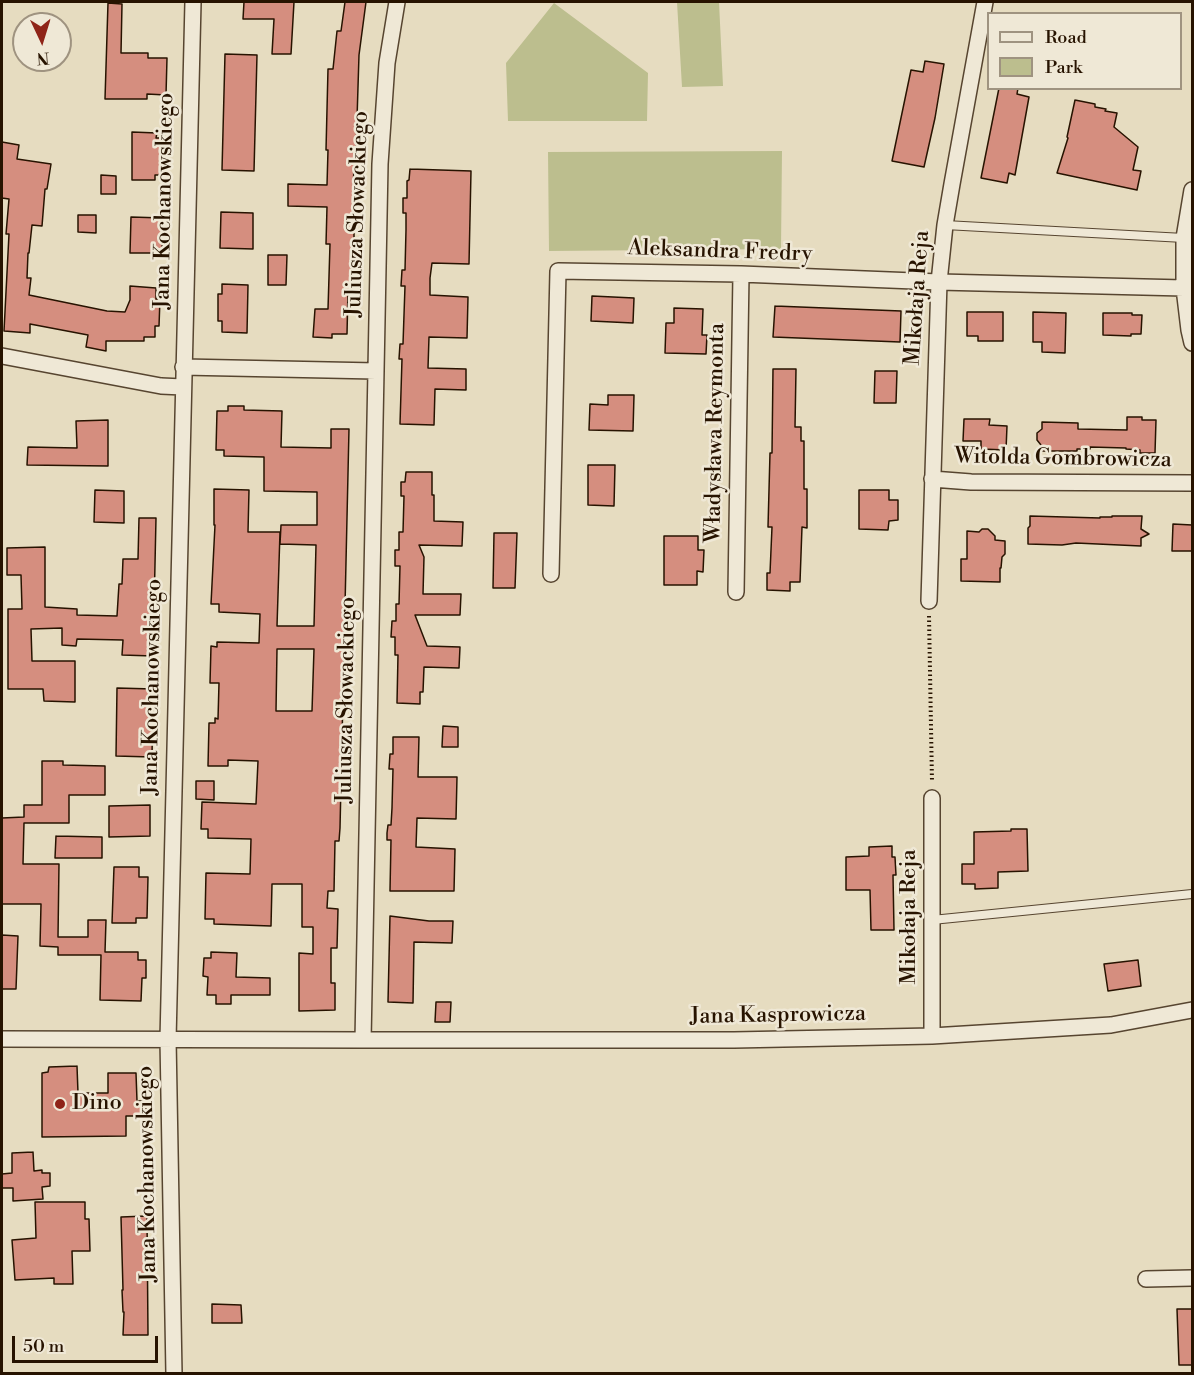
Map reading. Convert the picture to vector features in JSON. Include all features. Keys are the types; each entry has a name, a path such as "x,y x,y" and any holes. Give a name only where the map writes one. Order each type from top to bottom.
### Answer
{"street":[{"name":"Jana Kochanowskiego","path":"174,1374 168,1038 193,2"},
{"name":"Juliusza Słowackiego","path":"363,1040 380,164 387,63 397,2"},
{"name":"Mikołaja Reja","path":"929,601 939,282 945,225 985,2"},
{"path":"1192,190 1184,238 1184,288 1192,343"},
{"name":"Aleksandra Fredry","path":"551,574 558,271 741,274 1184,288"},
{"name":"Władysława Reymonta","path":"736,592 741,274"},
{"path":"2,356 161,386 183,387"},
{"path":"183,367 376,371"},
{"name":"Witolda Gombrowicza","path":"932,479 971,482 1192,483"},
{"name":"Mikołaja Reja","path":"932,798 932,1036"},
{"name":"Jana Kasprowicza","path":"363,1040 734,1040 932,1036 1111,1025 1192,1010"},
{"path":"2,1039 363,1040"},
{"path":"1146,1279 1192,1278"}],"lane":[{"path":"945,225 1184,238"},
{"path":"932,920 1192,894"}],"path":[{"path":"929,601 932,798"}],"green space":[{"path":"677,2 719,2 723,86 682,87"},
{"path":"554,3 648,73 647,121 508,121 506,63"},
{"path":"782,151 781,249 549,251 548,152"}],"building":[{"path":"244,2 294,2 291,54 272,54 274,19 243,19"},
{"path":"345,2 366,2 359,55 356,151 354,151 354,244 352,244 351,291 348,291 347,334 332,334 332,338 313,337 315,309 328,309 330,244 326,244 327,207 288,206 288,184 327,185 328,69 333,69 337,31 341,31"},
{"path":"108,3 122,4 121,53 148,53 148,58 167,58 166,95 147,94 147,99 105,99"},
{"path":"225,54 257,55 254,171 222,170"},
{"path":"925,61 944,64 924,167 892,161 911,70 923,72"},
{"path":"999,90 1018,90 1017,94 1029,97 1015,175 1009,173 1007,183 981,178"},
{"path":"1075,100 1095,104 1095,107 1117,113 1114,127 1138,147 1133,170 1141,171 1137,190 1057,173 1068,138"},
{"path":"132,132 157,133 156,138 165,138 165,175 155,175 155,180 132,180"},
{"path":"2,142 19,145 17,159 51,164 47,189 45,189 42,226 32,225 28,253 27,278 31,278 29,295 107,311 125,312 130,300 130,286 156,288 156,299 160,299 159,326 155,326 155,337 144,337 144,341 106,341 106,351 86,347 88,335 30,324 30,333 4,331 9,199 2,198"},
{"path":"410,169 471,171 469,264 432,263 430,278 430,295 468,297 467,338 429,337 428,368 466,369 466,390 435,389 434,425 400,424 402,359 399,359 400,344 403,344 405,286 401,286 402,270 405,270 406,230 403,198 407,198"},
{"path":"101,175 116,176 116,194 101,194"},
{"path":"221,212 253,213 253,249 220,248"},
{"path":"78,215 96,215 96,233 78,232"},
{"path":"131,217 163,218 162,253 130,253"},
{"path":"268,255 287,255 286,285 268,285"},
{"path":"222,284 248,285 247,333 222,332 222,321 218,321 218,294 222,294"},
{"path":"592,296 634,298 633,323 591,321"},
{"path":"775,306 901,311 900,342 773,337"},
{"path":"674,308 703,309 702,335 707,335 706,354 665,353 666,323 674,323"},
{"path":"967,312 1003,312 1003,341 978,341 978,336 967,336"},
{"path":"1033,312 1066,313 1065,353 1042,352 1042,342 1033,342"},
{"path":"1103,313 1142,315 1141,334 1103,335"},
{"path":"773,369 796,369 795,427 801,427 801,441 804,441 807,528 802,527 800,582 790,582 790,591 767,590 772,527 768,527"},
{"path":"875,371 897,371 896,403 874,403"},
{"path":"608,395 634,395 633,431 589,430 590,404 608,405"},
{"path":"228,406 244,406 244,410 282,411 281,447 331,448 331,429 349,429 340,828 339,841 335,841 334,891 328,891 327,908 338,909 337,948 331,948 331,983 335,983 335,1010 299,1011 299,953 313,954 313,927 302,927 302,884 272,884 271,926 214,924 214,919 205,919 206,873 250,874 251,839 208,838 208,829 201,829 202,802 256,804 258,761 228,760 228,766 208,766 209,723 215,723 215,718 218,719 219,683 210,683 211,646 217,647 217,642 259,643 260,614 219,612 219,604 211,604 215,525 214,489 249,490 248,532 280,532 277,626 314,626 316,545 280,544 281,525 317,525 317,492 264,491 264,457 224,456 224,450 216,450 217,411 228,411","holes":["277,649 314,649 312,711 276,711"]},
{"path":"1127,417 1156,420 1155,453 1140,453 1140,450 1126,448 1090,447 1090,449 1077,449 1077,451 1041,451 1041,445 1037,440 1037,433 1042,429 1042,422 1078,423 1078,429 1127,430"},
{"path":"964,419 990,419 989,425 1007,426 1006,450 981,449 981,441 963,441"},
{"path":"108,420 108,466 27,465 28,447 77,448 76,421"},
{"path":"588,465 615,465 614,506 588,505"},
{"path":"406,472 432,472 434,521 463,522 462,546 419,545 424,557 423,594 461,594 460,615 415,615 427,646 460,647 459,668 424,667 420,704 397,703 398,655 395,655 395,637 391,637 392,621 396,621 396,604 399,604 400,566 395,566 395,550 399,550 399,532 403,532 404,496 401,496 401,482 405,482"},
{"path":"95,490 124,491 124,523 94,522"},
{"path":"859,490 889,490 889,500 898,500 898,520 889,521 888,530 859,529"},
{"path":"1030,516 1100,518 1142,516 1141,529 1149,534 1141,538 1141,546 1076,543 1028,544"},
{"path":"139,518 156,518 153,656 122,655 123,640 77,639 76,646 62,645 62,628 31,629 32,661 75,661 75,702 44,701 43,689 8,689 8,609 22,609 21,575 7,575 7,548 45,547 45,607 77,609 77,615 117,616 123,559 138,559"},
{"path":"1173,524 1192,525 1192,551 1172,551"},
{"path":"982,529 988,529 995,536 995,540 1005,541 1000,582 961,581 961,559 967,559 967,531 979,532"},
{"path":"494,533 517,533 515,588 493,588"},
{"path":"664,536 698,536 698,550 704,550 703,572 697,571 697,585 664,585"},
{"path":"117,688 153,689 152,757 116,756"},
{"path":"443,726 458,727 458,747 442,747"},
{"path":"393,737 419,737 418,777 457,777 456,819 417,818 416,847 455,849 454,891 390,891 391,840 387,840 387,833 388,825 391,825 393,769 389,769 390,754 393,754"},
{"path":"42,761 63,761 63,765 105,766 105,795 69,795 69,823 24,823 23,864 59,864 58,937 88,937 88,920 106,920 105,952 138,952 138,960 146,960 146,978 142,978 141,1001 100,1000 101,955 58,955 58,947 40,946 41,904 2,904 2,818 24,817 24,805 42,805"},
{"path":"196,781 214,781 214,800 196,799"},
{"path":"150,805 150,836 109,837 109,806"},
{"path":"1011,829 1027,829 1028,871 998,872 998,888 975,889 975,884 962,884 962,864 974,864 974,832 1011,831"},
{"path":"56,836 102,837 102,858 55,858"},
{"path":"892,846 896,875 893,875 894,930 871,930 870,890 846,890 846,857 869,856 869,847"},
{"path":"114,867 139,867 139,877 148,877 147,918 136,918 136,923 112,923"},
{"path":"390,916 429,921 453,921 452,943 414,942 413,1003 388,1002"},
{"path":"2,935 18,936 16,989 2,989"},
{"path":"211,952 237,953 236,977 270,978 270,995 231,995 231,1004 216,1004 216,995 207,995 208,977 203,976 204,958 211,958"},
{"path":"1138,960 1141,986 1108,991 1104,964"},
{"path":"436,1002 451,1002 450,1022 435,1022"},
{"path":"77,1066 78,1093 108,1093 108,1073 136,1073 137,1101 146,1101 146,1116 126,1116 126,1136 42,1137 42,1073 48,1072 49,1067"},
{"path":"33,1152 34,1171 42,1170 42,1173 50,1173 50,1186 42,1187 43,1199 13,1201 13,1188 2,1188 2,1174 12,1173 12,1153"},
{"path":"35,1202 85,1202 85,1219 89,1219 90,1251 72,1251 73,1284 54,1284 54,1278 15,1280 12,1240 36,1238"},
{"path":"147,1216 148,1335 123,1335 121,1217"},
{"path":"212,1304 241,1305 242,1323 212,1323"},
{"path":"1177,1309 1192,1309 1192,1365 1179,1365"}],"place":[{"name":"Dino","path":"60,1104"}]}
